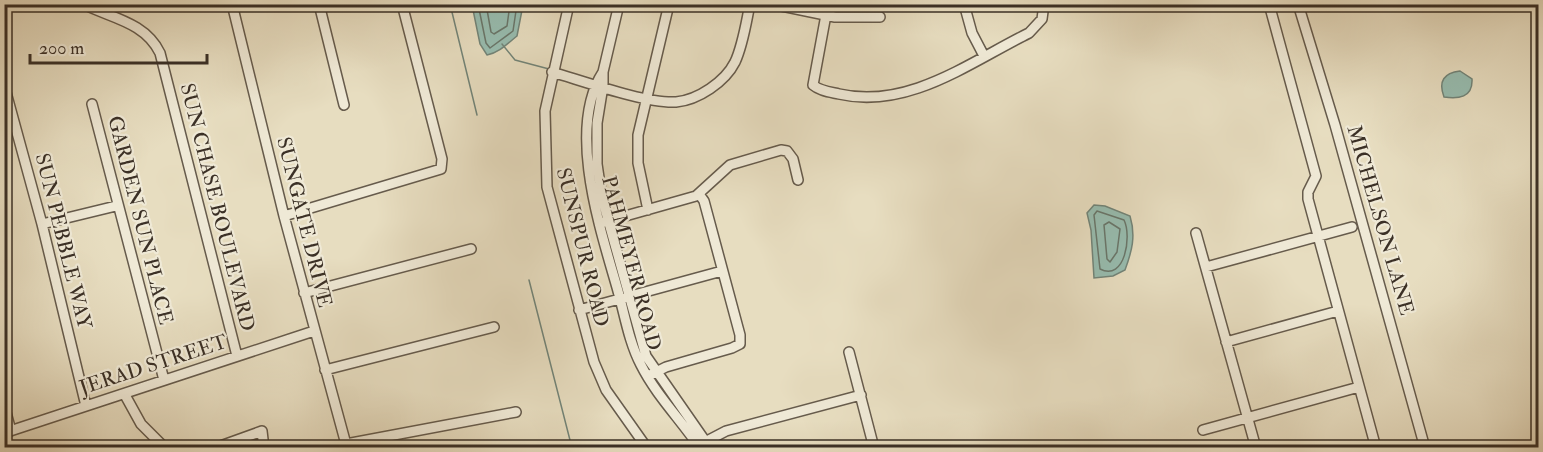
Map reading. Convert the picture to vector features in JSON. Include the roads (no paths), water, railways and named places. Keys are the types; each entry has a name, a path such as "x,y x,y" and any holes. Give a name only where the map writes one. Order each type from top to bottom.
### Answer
{"street":[{"name":"SUN CHASE BOULEVARD","path":"83,4 137,27 150,38 160,53 237,356"},
{"name":"SUNGATE DRIVE","path":"232,4 284,216 346,446"},
{"path":"319,4 344,105"},
{"path":"284,216 438,171 442,166 402,4"},
{"name":"SUNSPUR ROAD","path":"569,4 544,111 544,167 550,205 601,381 647,447"},
{"name":"PAHMEYER ROAD","path":"620,4 603,72 590,109 587,153 591,186 624,297 652,374 704,446"},
{"path":"648,210 640,178 637,148 669,4"},
{"path":"552,72 647,97 680,102 718,83 735,62 750,4"},
{"path":"772,4 826,16 880,16"},
{"path":"828,4 813,85 853,97 891,96 918,89 1035,29 1042,19 1044,4"},
{"path":"964,4 972,33 984,56"},
{"path":"1269,4 1314,166 1316,176 1308,199 1376,447"},
{"name":"MICHELSON LANE","path":"1298,4 1335,125 1425,447"},
{"name":"SUN PEBBLE WAY","path":"4,85 42,224 86,406"},
{"name":"GARDEN SUN PLACE","path":"92,104 116,206 164,380"},
{"path":"603,222 699,194 730,165 788,151 792,155 798,180"},
{"path":"652,374 740,344 740,335 704,201 699,194"},
{"path":"42,224 116,206"},
{"path":"1206,267 1352,227"},
{"path":"1196,233 1256,447"},
{"path":"304,293 471,249"},
{"path":"579,310 722,271"},
{"path":"1226,342 1338,311"},
{"path":"325,370 494,327"},
{"name":"JERAD STREET","path":"8,432 314,331"},
{"path":"849,352 874,447"},
{"path":"1203,430 1359,387"},
{"path":"125,394 141,424 165,447"},
{"path":"704,446 726,431 861,395"},
{"path":"4,405 8,432"},
{"path":"346,446 516,412"},
{"path":"215,447 262,431 264,447"}],"water":[{"path":"472,5 523,5 517,36 499,50 487,55 480,44"},
{"path":"1460,71 1472,79 1470,90 1464,96 1444,97 1442,82 1446,76"},
{"path":"1094,205 1105,206 1130,216 1132,223 1133,237 1125,270 1113,276 1094,278 1091,230 1087,213"}],"waterway":[{"path":"450,4 477,115"},
{"path":"502,44 515,60 549,69"},
{"path":"529,280 572,448"}]}
